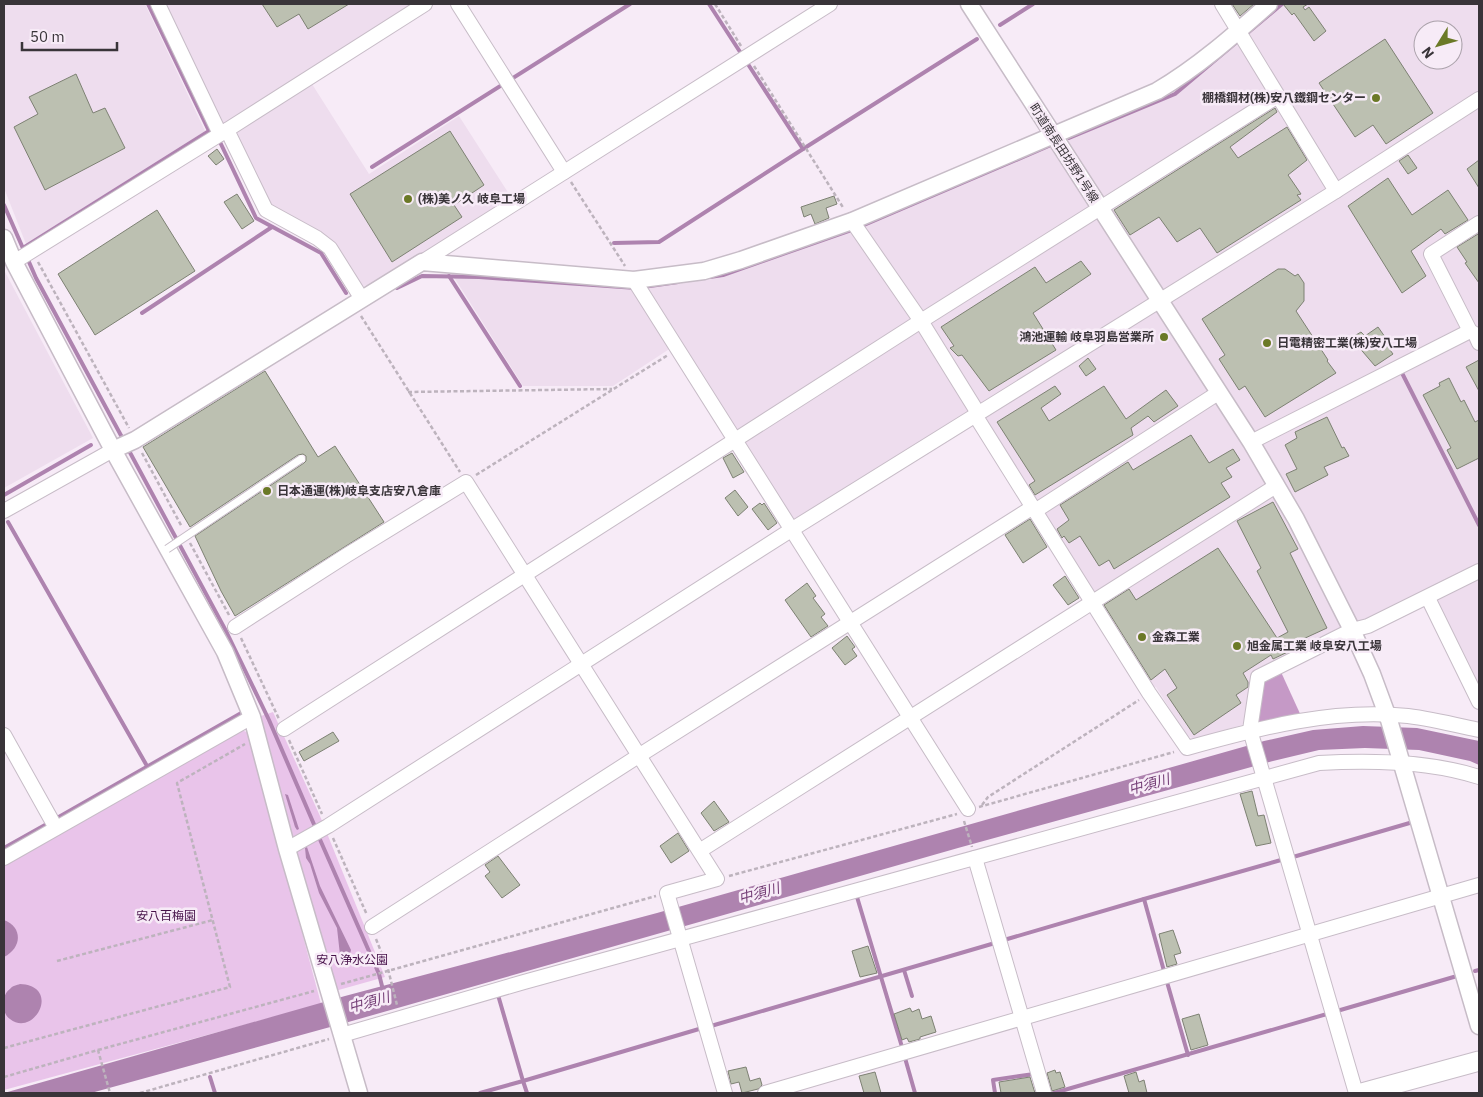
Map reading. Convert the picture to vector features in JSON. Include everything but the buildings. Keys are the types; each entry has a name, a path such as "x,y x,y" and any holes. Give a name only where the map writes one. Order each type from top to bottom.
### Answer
{"main road":[{"path":"1362,1093 1479,1061"}],"street":[{"path":"158,4 223,132 266,210 317,238 330,248 358,302"},
{"path":"21,257 425,4"},
{"path":"458,4 564,172"},
{"path":"4,511 122,446 358,302 830,4"},
{"name":"町道南長田坊野1号線","path":"969,4 1250,442 1296,519 1352,630 1372,674 1388,717 1479,1026"},
{"path":"1222,4 1336,191"},
{"path":"422,262 634,280 704,271 741,260 852,221 1157,91 1180,78 1270,4"},
{"path":"284,728 921,321 1278,96"},
{"path":"287,849 326,827 791,530 1336,191 1479,99"},
{"path":"852,221 921,321 1034,509 1149,693 1187,748 1332,715 1409,716 1479,730"},
{"path":"1250,442 1476,335 1431,254 1479,223"},
{"path":"4,238 21,257 122,446 167,549 224,652 252,717 287,849 359,1093"},
{"path":"634,280 909,717 971,812"},
{"path":"372,927 640,755 1218,393"},
{"path":"235,626 466,482 717,878 668,897 725,1093"},
{"path":"700,850 1276,486"},
{"path":"1356,1093 1251,733 1258,677 1352,630 1368,626 1479,572"},
{"path":"1428,598 1479,702"},
{"path":"4,858 252,717"},
{"path":"4,735 56,828"},
{"path":"342,1034 679,935 1263,774 1319,764 1353,761 1402,761 1479,777"},
{"path":"974,854 1044,1093"},
{"path":"764,1093 1479,885"}],"lane":[{"path":"167,549 301,459"}],"path":[{"path":"715,4 852,221"},
{"path":"564,172 634,280"},
{"path":"358,302 408,392 466,482 677,349"},
{"path":"408,392 614,389"},
{"path":"971,812 988,797 1149,693"},
{"path":"4,1048 230,986 177,783 257,736"},
{"path":"717,878 971,812 1187,748"},
{"path":"971,812 974,854"},
{"path":"326,827 372,927 389,974 398,1012"},
{"path":"4,1077 668,897"},
{"path":"57,961 213,920"},
{"path":"140,1093 342,1034"},
{"path":"98,1050 110,1093"}],"shaded area":[{"path":"4,4 145,4 205,131 26,244 4,188"},
{"path":"164,4 418,4 224,126 220,124"},
{"path":"1277,4 1479,4 1479,691 1430,591 1367,621 1335,631 1254,672 1247,719 1242,725 1195,739 1187,736 1156,687 1149,685 978,405 791,522 680,342 613,386 523,386 450,271 710,273 1049,143 1243,33"},
{"name":"(株)美ノ久 岐阜工場","path":"312,84 369,174 459,116 511,197 373,285 362,286 334,244 281,213 270,204 237,140 238,130"},
{"path":"4,270 93,438 4,488"},
{"path":"1281,672 1302,718 1255,726 1261,681"}],"green space":[{"name":"安八浄水公園","path":"273,712 320,816 385,977 335,991 258,717"},
{"name":"安八百梅園","path":"239,729 249,733 321,1004 4,1090 4,862"}],"water":[{"name":"中須川","path":"1363,726 1417,728 1479,741 1479,765 1470,761 1419,750 1365,748 1319,750 958,848 352,1021 91,1093 4,1093 345,996 657,913 1264,741 1313,730"},
{"path":"285,794 288,795 299,829 297,830 295,827"},
{"path":"307,847 320,886 351,950 349,958 345,961 340,955 337,928 319,893 310,864 306,858 305,848"},
{"path":"4,920 15,927 18,938 14,948 4,957"},
{"path":"20,984 33,987 40,993 42,1001 35,1017 28,1022 19,1023 7,1016 3,1004 7,992 12,987"}],"waterway":[{"path":"23,248 209,131 148,4"},
{"path":"372,167 630,4"},
{"path":"614,243 659,242 803,149 709,4"},
{"path":"1000,25 1033,4"},
{"path":"1069,138 1175,94 1282,4"},
{"path":"803,149 977,39"},
{"path":"216,139 220,142 256,218 321,253 346,293"},
{"path":"710,277 723,275 857,228 1051,145"},
{"path":"4,205 36,278 124,441"},
{"path":"142,313 272,227"},
{"path":"397,288 422,276 479,277 636,288"},
{"path":"449,276 520,386"},
{"path":"643,287 678,282"},
{"path":"1402,373 1479,525"},
{"path":"4,495 91,445"},
{"path":"127,447 226,631 269,720 316,829"},
{"path":"8,522 147,766"},
{"path":"57,818 243,712"},
{"path":"1293,857 1413,822"},
{"path":"4,848 45,825"},
{"name":"中須川","path":"318,835 379,974 383,990"},
{"path":"1164,971 1144,899 1281,860"},
{"path":"857,897 902,1047"},
{"path":"1004,940 1144,899"},
{"path":"711,1026 995,943"},
{"path":"904,970 912,996"},
{"path":"1475,971 1479,970"},
{"path":"1337,1011 1457,976"},
{"path":"1167,982 1188,1055"},
{"path":"480,1093 523,1081 498,995"},
{"path":"1054,1093 1327,1014"},
{"path":"527,1093 523,1081 699,1029"},
{"path":"905,1058 915,1093"},
{"path":"995,1093 993,1080 1034,1074"},
{"path":"210,1077 215,1093"}],"place":[{"name":"棚橋鋼材(株)安八鐵鋼センター","path":"1376,98"},
{"name":"(株)美ノ久 岐阜工場","path":"408,199"},
{"name":"鴻池運輸 岐阜羽島営業所","path":"1164,337"},
{"name":"日電精密工業(株)安八工場","path":"1267,343"},
{"name":"日本通運(株)岐阜支店安八倉庫","path":"267,491"},
{"name":"金森工業","path":"1142,637"},
{"name":"旭金属工業 岐阜安八工場","path":"1237,646"}]}
